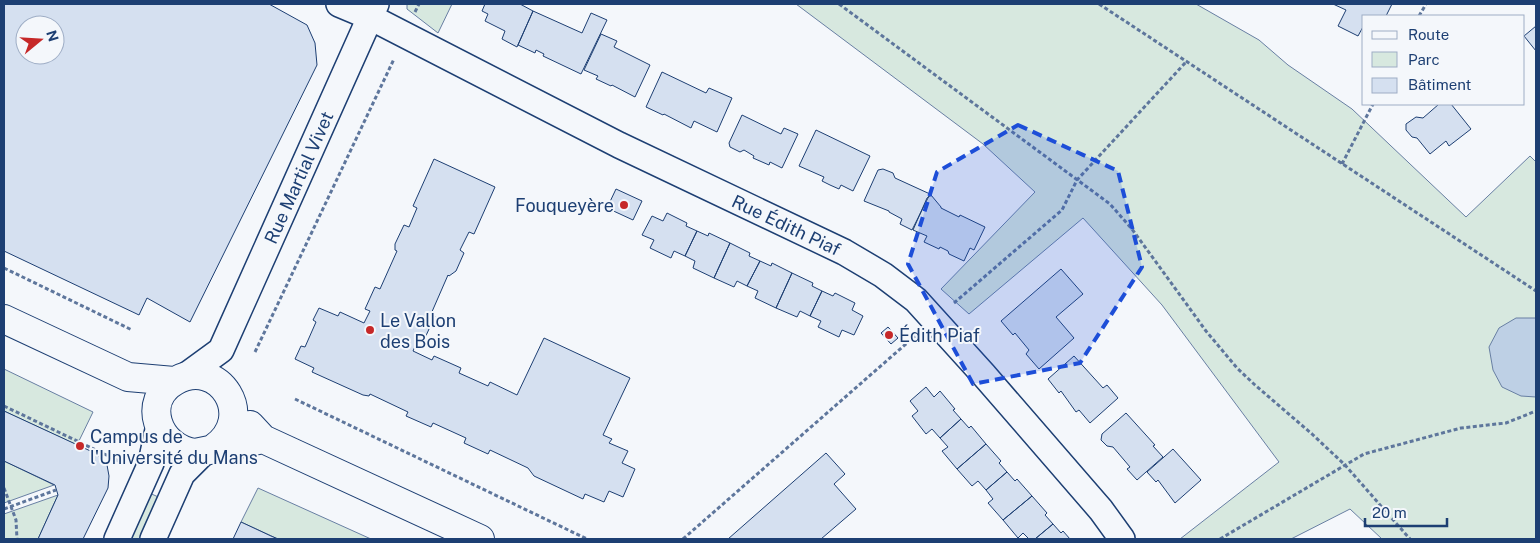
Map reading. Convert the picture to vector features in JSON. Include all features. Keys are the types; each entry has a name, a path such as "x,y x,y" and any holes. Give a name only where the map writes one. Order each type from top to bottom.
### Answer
{"street":[{"name":"Rue Édith Piaf","path":"339,4 373,10 405,35 619,145 844,252 883,275 916,300 984,374 1101,510 1122,539"},
{"name":"Rue Martial Vivet","path":"179,379 220,350 373,10"},
{"path":"4,319 128,377 179,379 195,375 217,381 262,439 480,539"},
{"path":"153,539 182,474 222,442 232,426 234,416 220,350"},
{"path":"128,377 158,420 161,432 177,448 186,452 210,450 262,439"},
{"path":"117,539 152,463 160,399 166,389 179,379"}],"path":[{"path":"255,352 420,4"},
{"path":"839,4 1110,204 1206,330 1238,368 1345,465 1410,539"},
{"path":"1098,4 1536,291"},
{"path":"1420,15 1426,4"},
{"path":"683,539 1062,210 1077,180 1186,62"},
{"path":"1342,164 1372,105"},
{"path":"4,268 132,330"},
{"path":"295,399 587,539"},
{"path":"4,406 146,475"},
{"path":"1220,539 1364,454 1461,428 1506,423 1536,411"},
{"path":"4,488 16,520 16,539"},
{"path":"4,508 56,490"}],"highlighted area":[{"path":"1018,125 1118,171 1142,267 1080,363 973,384 908,264 937,172"}],"green space":[{"path":"407,4 452,4 438,33 407,9"},
{"path":"796,4 1196,4 1259,40 1288,65 1352,109 1466,217 1530,156 1536,162 1536,539 1382,539 1350,509 1291,539 1180,539 1279,462 1162,305 1083,218 969,314 941,289 1035,192 983,144"},
{"path":"4,369 93,412 77,445 4,411"},
{"path":"4,461 54,485 4,503"},
{"path":"258,488 371,539 278,539 241,522"},
{"path":"147,492 163,499 144,539 126,539"},
{"path":"58,495 38,539 4,539 4,514"}],"water":[{"path":"1516,318 1536,318 1536,397 1521,396 1502,387 1493,370 1489,347 1499,328"}],"building":[{"path":"4,4 269,4 307,25 315,43 317,65 190,322 147,298 139,315 4,251"},
{"path":"485,4 520,4 533,11 517,47 502,39 505,31 485,21 488,14 482,11"},
{"path":"1333,4 1392,4 1386,15 1362,15 1362,29 1358,36 1338,26 1346,10"},
{"path":"533,11 582,33 591,13 607,20 581,74 543,56 544,54 536,50 535,53 518,45"},
{"path":"1536,26 1536,51 1525,37"},
{"path":"601,34 617,41 614,47 650,65 635,97 596,79 598,76 584,70"},
{"path":"662,72 706,93 709,88 732,98 717,132 694,121 691,128 646,107"},
{"path":"1438,105 1452,105 1471,129 1449,146 1446,141 1430,154 1417,138 1412,137 1406,130 1406,124 1416,117 1423,118"},
{"path":"742,115 781,134 784,128 798,134 782,168 770,162 769,165 753,158 754,156 744,150 740,152 730,147 729,143"},
{"path":"816,130 870,156 853,191 841,185 839,189 830,185 822,181 824,177 799,166"},
{"name":"Le Vallon des Bois","path":"434,159 495,187 474,234 469,232 460,250 464,253 456,271 448,275 431,314 435,316 424,340 419,338 413,351 432,360 434,356 461,368 459,373 488,386 490,382 517,395 544,338 630,378 603,435 612,439 609,443 628,451 622,463 635,469 623,497 609,491 604,502 585,494 583,499 534,476 528,468 490,450 488,454 464,443 466,438 433,423 431,427 406,416 408,412 370,394 369,396 363,395 312,372 314,368 295,359 301,346 305,347 316,322 313,320 319,308 338,316 340,312 364,323 370,311 365,309 375,287 380,289 397,251 395,250 395,244 404,225 409,227 417,208 413,206"},
{"path":"883,169 893,173 895,178 930,194 912,230 900,224 902,219 889,211 864,201 878,170"},
{"name":"Fouqueyère","path":"616,189 642,201 633,220 607,208"},
{"path":"931,195 941,208 985,227 974,250 970,248 964,261 949,254 948,251 940,247 939,249 924,242 927,236 913,230 927,198"},
{"path":"667,213 687,223 686,226 697,231 685,256 674,251 671,258 650,248 654,240 642,235 652,216 663,221"},
{"path":"697,231 708,236 709,233 730,243 714,278 693,268 695,261 685,256"},
{"path":"730,243 750,253 749,256 760,261 747,286 737,281 734,287 714,278"},
{"path":"760,261 771,266 772,263 792,273 776,308 755,298 758,291 747,286"},
{"path":"1061,269 1083,294 1056,317 1074,338 1039,369 1026,354 1029,350 1015,333 1013,335 1001,321"},
{"path":"792,273 813,283 812,286 822,291 810,316 800,311 797,317 776,308"},
{"path":"822,291 833,296 835,293 855,303 852,310 863,316 854,335 842,330 839,337 818,327 821,321 810,316"},
{"name":"Édith Piaf","path":"888,327 898,338 891,344 881,333"},
{"path":"1074,356 1103,388 1107,385 1118,398 1090,423 1079,410 1076,412 1061,391 1059,393 1048,379"},
{"path":"926,387 934,397 940,391 961,419 940,438 932,429 926,434 912,416 918,411 910,401"},
{"path":"4,411 97,454 107,465 109,476 108,488 83,539 38,539 58,495 55,485 4,461"},
{"path":"1126,413 1155,445 1153,446 1163,457 1137,480 1127,469 1130,467 1113,447 1107,446 1101,440 1102,434"},
{"path":"961,419 969,428 971,426 986,444 957,469 942,451 948,447 940,438"},
{"path":"986,444 1001,461 999,463 1007,472 986,490 978,481 972,486 957,469"},
{"path":"1173,449 1201,480 1175,503 1158,480 1156,482 1147,472"},
{"path":"826,453 845,474 834,484 856,509 821,539 728,539"},
{"path":"1007,472 1015,481 1017,479 1032,496 1003,520 988,503 993,499 986,490"},
{"path":"1032,496 1047,513 1045,515 1053,524 1035,539 1029,539 1023,533 1018,538 1003,520"},
{"path":"241,522 271,536 278,539 233,539"},
{"path":"1053,524 1070,539 1035,539"}],"place":[{"name":"Fouqueyère","path":"624,205"},
{"name":"Le Vallon des Bois","path":"370,330"},
{"name":"Édith Piaf","path":"889,335"},
{"name":"Campus de l'Université du Mans","path":"80,446"}]}
